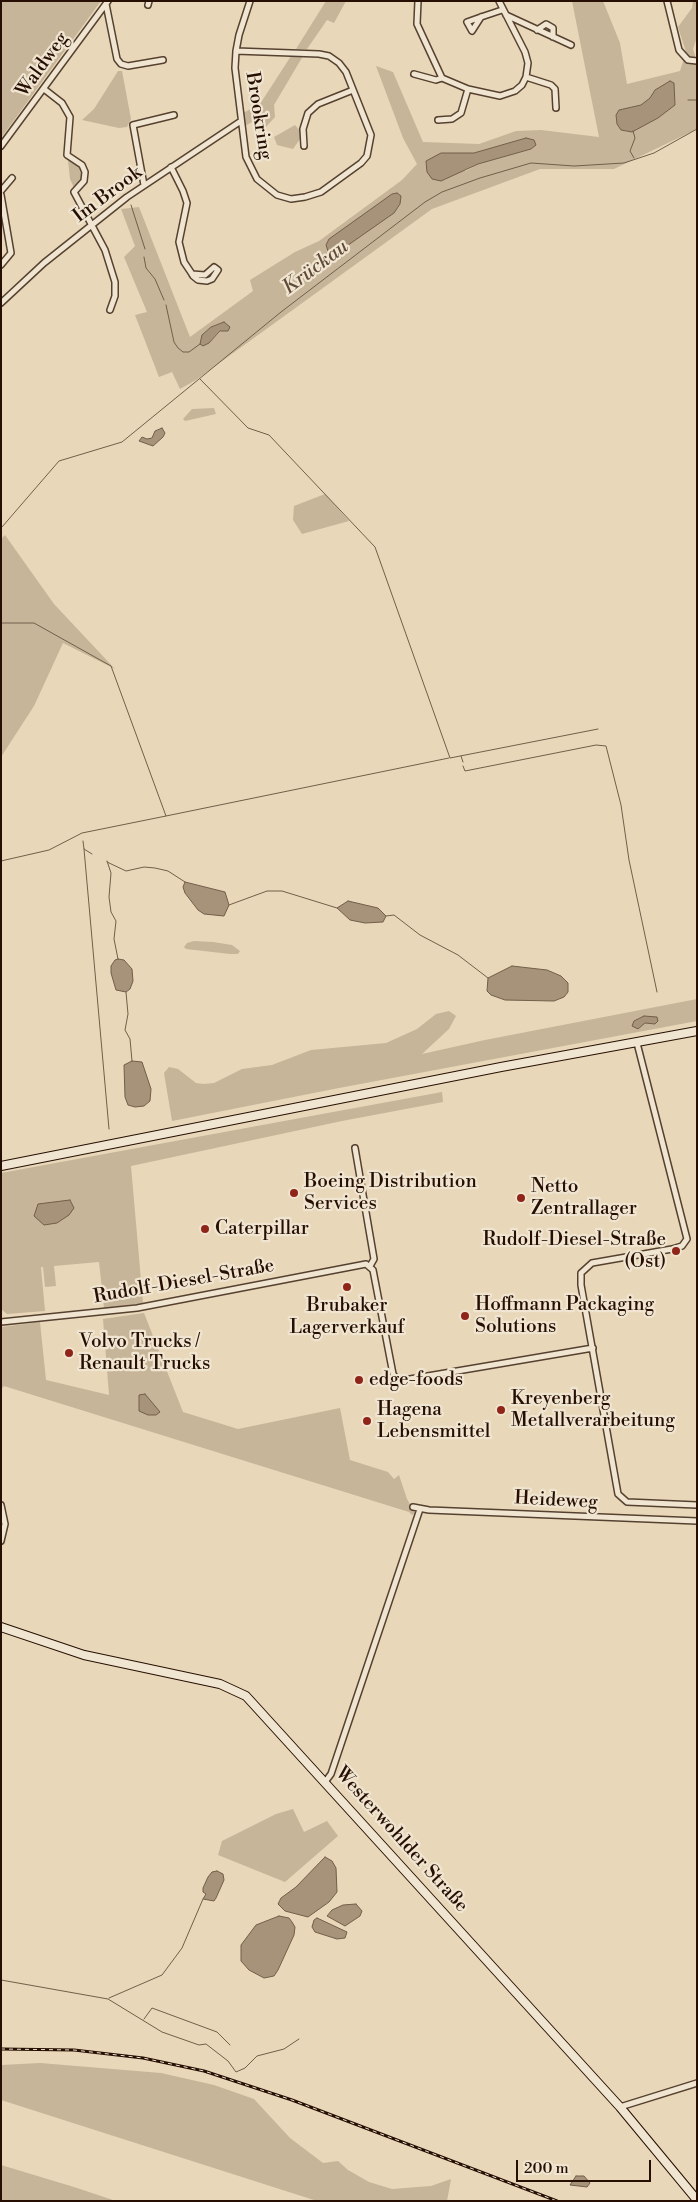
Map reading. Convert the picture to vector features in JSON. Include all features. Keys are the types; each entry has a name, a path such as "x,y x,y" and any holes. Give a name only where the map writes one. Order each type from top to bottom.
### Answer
{"street":[{"name":"Brookring","path":"236,51 330,56 346,72 371,135 367,156 353,170 313,195 291,199 277,195 257,179 246,157 235,68 236,51 242,22 250,1"},
{"path":"418,1 417,24 442,78"},
{"path":"414,74 436,80 442,78 468,89 491,95 502,96 515,91 526,78 528,63 525,52 499,1"},
{"path":"666,1 679,50 688,60 697,61"},
{"path":"107,3 118,59 121,64 128,66 163,60"},
{"name":"Waldweg","path":"1,146 107,3"},
{"path":"481,17 504,12 570,45"},
{"path":"537,30 546,24 553,28 553,37"},
{"path":"526,78 551,85 555,90 556,108"},
{"path":"44,89 62,103 69,114 70,126 67,155 82,165 85,172 84,181 74,192 93,224 105,250 115,282 115,296 110,310"},
{"path":"438,120 452,119 461,113 468,89"},
{"path":"304,146 302,129 308,113 318,104 353,90"},
{"path":"144,185 132,125 174,115"},
{"name":"Im Brook","path":"1,303 44,264 144,185 241,121"},
{"path":"171,167 186,203 179,242 184,262 192,274 198,280 207,281 217,274 218,270 214,267 205,275 192,274"},
{"path":"1,191 12,178"},
{"path":"1,196 11,253 1,265"},
{"path":"1,1166 501,1067 697,1031"},
{"path":"637,1043 687,1238 682,1246 676,1248 592,1263 584,1269 581,1285 620,1498 627,1502 697,1505"},
{"path":"355,1148 374,1259 370,1266 373,1270 393,1374 397,1379 404,1380 593,1348"},
{"name":"Rudolf-Diesel-Straße","path":"1,1322 137,1308 361,1265 370,1266"},
{"path":"1,1505 5,1528 1,1541"},
{"name":"Heideweg","path":"413,1507 420,1509 697,1521"},
{"path":"325,1782 331,1774 420,1509"},
{"name":"Westerwohlder Straße","path":"1,1628 84,1655 220,1684 234,1689 253,1702 620,2107 697,2200"},
{"path":"620,2107 697,2083"}],"shaded area":[{"path":"1,1 101,1 1,138"},
{"path":"326,1 346,1 334,23 327,20 307,49 296,49"},
{"path":"572,1 603,1 620,43 627,84 680,71 686,52 678,27 692,8 693,1 697,1 697,37 693,49 697,62 697,129 614,169 540,169 432,209 196,380 180,389 172,372 159,377 135,315 147,312 124,257 135,246 121,209 139,207 190,337 253,291 250,280 295,252 319,241 402,180 417,164 403,138 376,66 393,72 423,142 479,144 516,131 541,130 599,137","holes":["526,138 535,145 531,149 478,164 466,171 441,153 474,153","220,323 221,331 209,343 202,335 211,327"]},
{"path":"291,56 303,56 274,105 275,117 265,128 261,117 245,126 243,113 260,104"},
{"path":"118,71 122,71 131,119 127,127 119,128 82,120 94,109"},
{"path":"670,81 674,83 675,105 658,118 632,132 621,130 617,124 616,115 619,110 641,105 650,98 655,90"},
{"path":"295,125 301,132 300,139 293,149 277,145 274,137"},
{"path":"526,138 534,140 536,145 531,149 478,164 441,181 432,179 427,172 426,161 441,153 474,153"},
{"path":"68,160 77,163 82,170 82,180 74,188 70,179"},
{"path":"397,193 401,196 400,204 394,213 341,250 335,253 328,251 326,245 329,239 392,194"},
{"path":"224,322 230,327 228,331 220,331 209,343 203,346 200,344 202,335 211,327"},
{"path":"214,408 216,414 185,421 183,419 192,409"},
{"path":"162,428 165,433 163,437 153,446 139,441 142,437 152,438 155,431"},
{"path":"325,494 349,521 302,534 293,520 294,506"},
{"path":"5,535 54,604 115,669 63,643 34,706 1,757 1,539"},
{"path":"185,882 225,892 229,905 224,916 204,914 198,910 185,893 183,887"},
{"path":"348,901 378,908 386,916 383,922 365,923 350,920 337,908"},
{"path":"194,941 232,945 240,951 238,954 230,954 186,949 184,947 187,943"},
{"path":"118,959 124,960 132,969 133,981 130,989 126,992 116,990 111,973 111,966"},
{"path":"512,966 547,970 561,976 568,983 568,992 564,997 554,1001 505,1000 491,995 487,991 488,978"},
{"path":"697,999 697,1021 172,1121 164,1073 169,1067 178,1069 196,1083 214,1083 242,1069 272,1065 311,1050 386,1043 417,1029 436,1014 449,1011 456,1016 449,1029 422,1054"},
{"path":"644,1016 657,1017 658,1021 655,1024 645,1023 638,1029 632,1026 634,1021"},
{"path":"132,1061 142,1062 151,1089 150,1101 144,1106 135,1107 128,1105 125,1097 124,1065"},
{"path":"442,1092 443,1102 342,1121 131,1166 143,1303 104,1308 99,1262 54,1266 56,1286 45,1287 43,1267 41,1267 45,1311 7,1314 1,1309 1,1173"},
{"path":"70,1200 74,1208 69,1215 57,1223 44,1225 34,1216 38,1204"},
{"path":"144,1313 183,1412 238,1429 340,1408 350,1460 388,1472 394,1479 399,1475 407,1499 415,1513 412,1515 409,1512 4,1386 1,1389 1,1327 40,1322 46,1380 109,1395 103,1319"},
{"path":"145,1394 160,1412 156,1415 148,1415 139,1411 139,1395"},
{"path":"293,1809 304,1832 327,1821 338,1836 285,1882 218,1855 222,1841 276,1814"},
{"path":"325,1857 332,1861 336,1868 337,1892 329,1902 308,1917 285,1911 278,1904 281,1898 296,1887"},
{"path":"217,1871 223,1874 224,1880 216,1898 214,1901 203,1899 206,1894 203,1892 203,1888 208,1877 212,1872"},
{"path":"356,1904 362,1911 360,1916 345,1926 327,1916 332,1910 343,1905"},
{"path":"279,1916 289,1918 295,1927 294,1935 274,1976 264,1978 249,1970 241,1961 241,1945 256,1925"},
{"path":"317,1918 347,1932 345,1938 337,1939 315,1932 312,1927 314,1920"},
{"path":"40,2063 161,2073 214,2085 254,2099 290,2138 323,2163 338,2161 348,2170 369,2182 392,2189 431,2186 451,2179 447,2201 317,2201 1,2100 1,2065"},
{"path":"1,2165 74,2187 116,2201 1,2201"},
{"path":"576,2176 584,2176 590,2183 587,2187 570,2185"}],"waterway":[{"path":"688,100 697,100"},
{"name":"Krückau","path":"2,527 59,461 122,442 281,312 425,202 442,192 480,178 531,163 574,166 624,163 654,153 697,129"},
{"path":"633,131 635,138 630,151 634,158"},
{"path":"131,205 145,249"},
{"path":"144,257 146,268 155,279 164,300"},
{"path":"166,305 174,342 178,348 183,352 189,352 200,344"},
{"path":"200,379 248,428 269,435 375,547 450,758 598,729"},
{"path":"1,623 34,623 111,666 166,816 82,833 49,850 1,861"},
{"path":"463,766 465,771 596,745 606,746 621,805 629,860 657,992"},
{"path":"461,756 463,762"},
{"path":"166,816 449,758"},
{"path":"83,841 84,849 92,854"},
{"path":"84,849 109,1129"},
{"path":"107,861 111,873 109,897 111,912 116,921 114,939 118,959"},
{"path":"107,862 126,871 144,867 168,871 185,882"},
{"path":"229,905 267,891 282,891 337,908"},
{"path":"386,916 394,915 420,935 458,955 488,978"},
{"path":"126,992 128,1014 125,1030 130,1039 132,1061"},
{"path":"109,1998 162,1975 182,1948 203,1899"},
{"path":"1,1980 108,1999 162,2032 199,2045 206,2044 228,2061 236,2072 245,2068 257,2056 284,2049 299,2039"},
{"path":"144,2019 152,2008 217,2032 230,2045"}],"railway":[{"path":"1,2049 74,2050 143,2058 204,2071 292,2100 557,2201"}],"place":[{"name":"Boeing Distribution Services","path":"294,1193"},
{"name":"Netto Zentrallager","path":"521,1198"},
{"name":"Caterpillar","path":"205,1229"},
{"name":"Rudolf-Diesel-Straße (Ost)","path":"676,1251"},
{"name":"Brubaker Lagerverkauf","path":"347,1287"},
{"name":"Hoffmann Packaging Solutions","path":"465,1316"},
{"name":"Volvo Trucks / Renault Trucks","path":"69,1353"},
{"name":"edge-foods","path":"359,1380"},
{"name":"Kreyenberg Metallverarbeitung","path":"501,1410"},
{"name":"Hagena Lebensmittel","path":"367,1421"}]}
